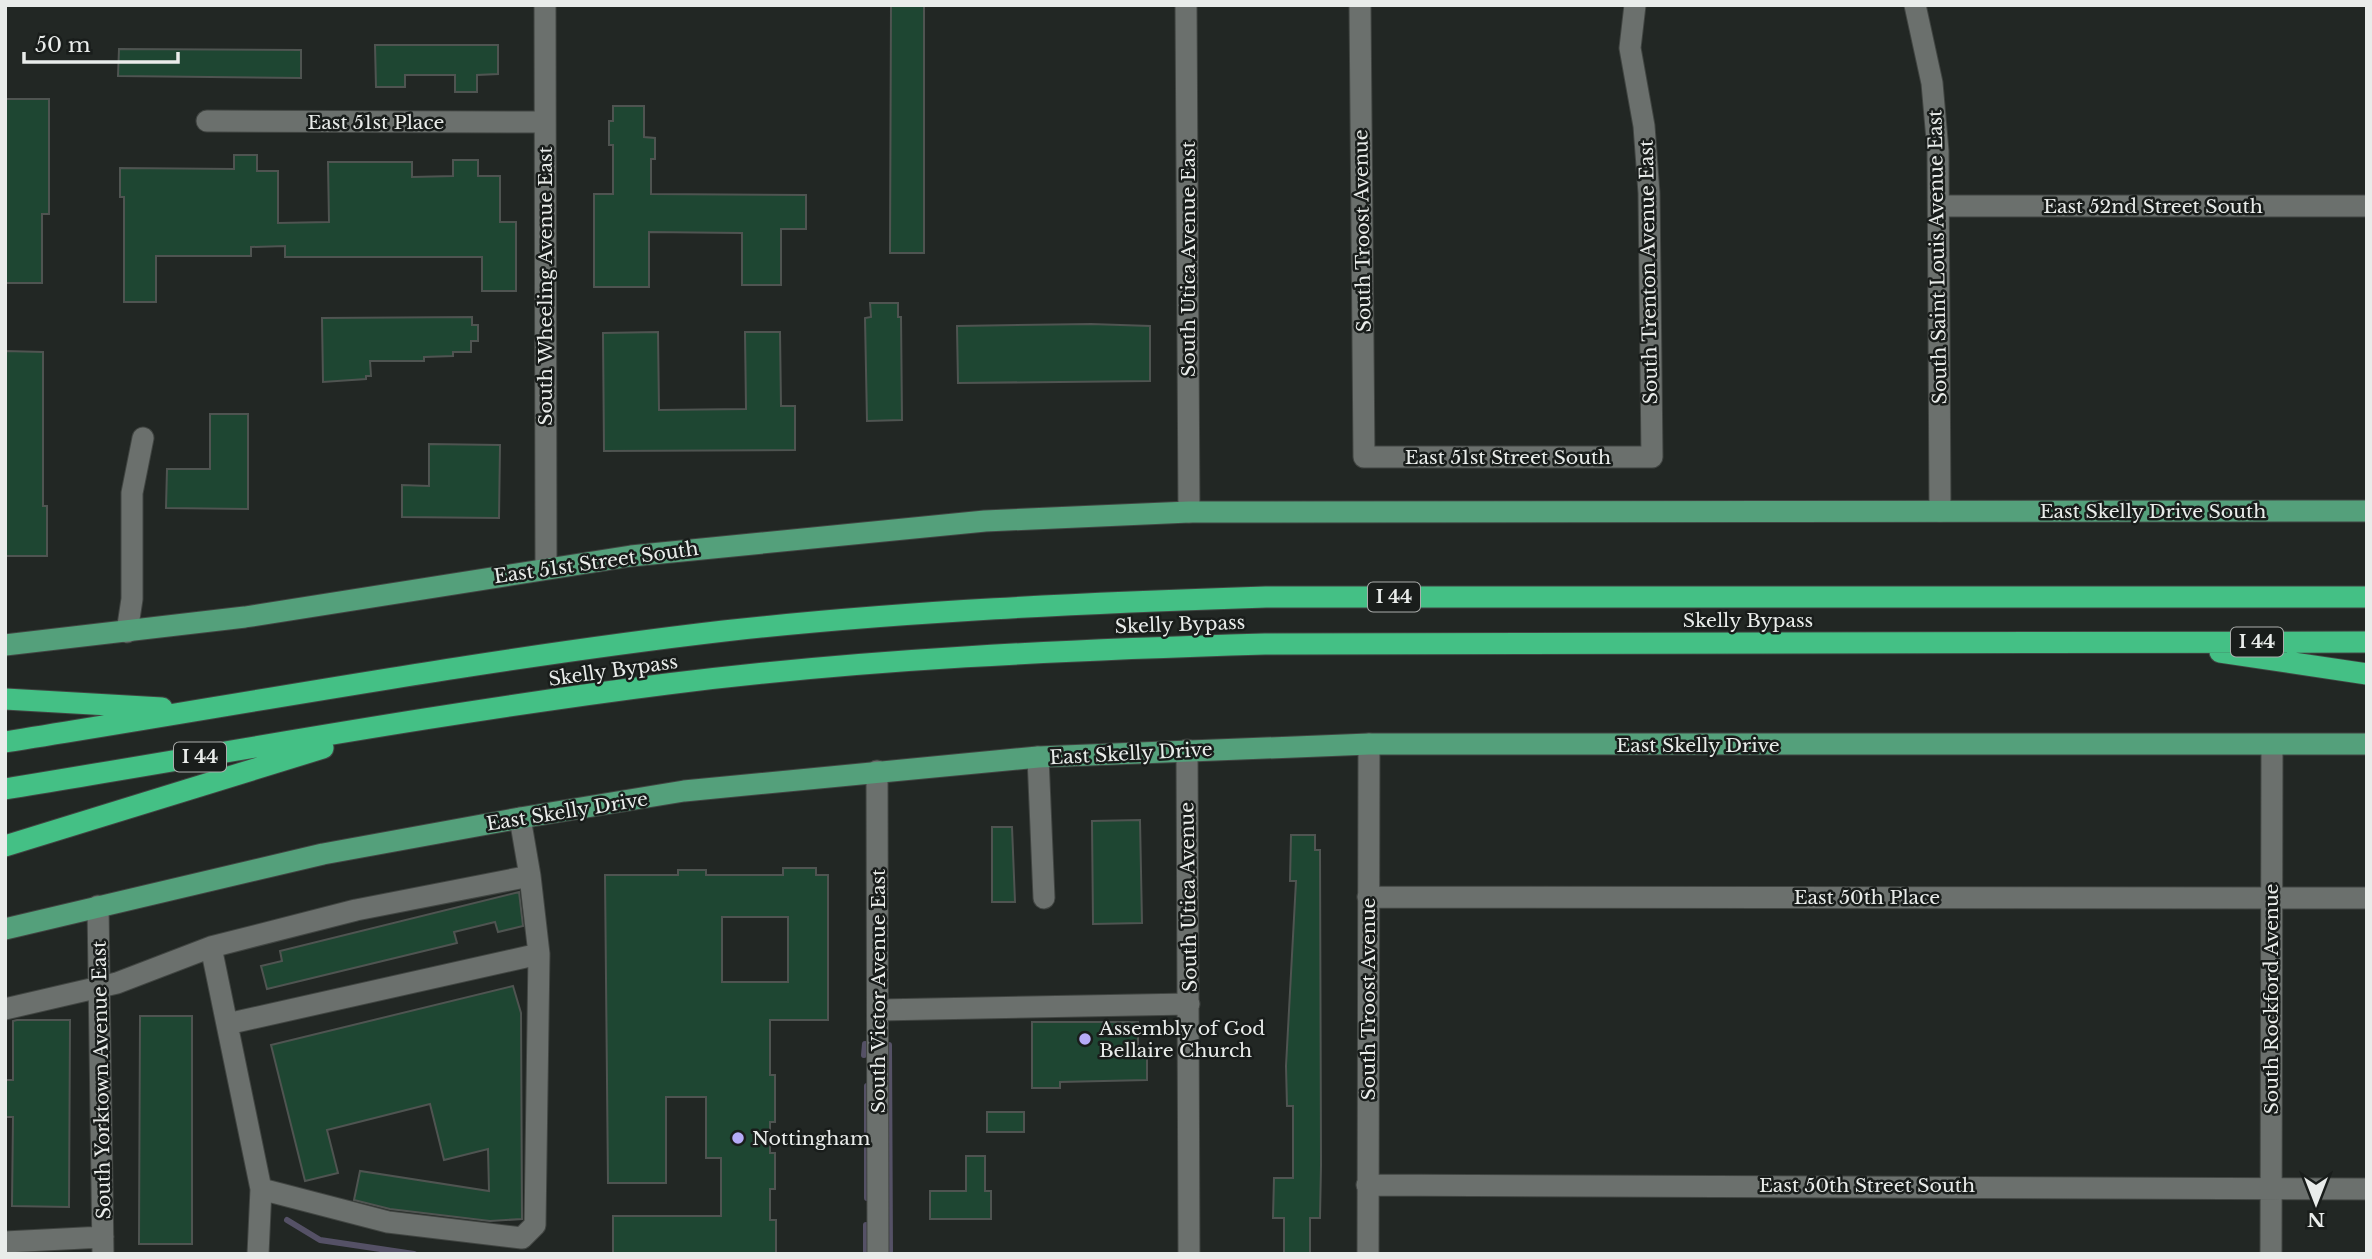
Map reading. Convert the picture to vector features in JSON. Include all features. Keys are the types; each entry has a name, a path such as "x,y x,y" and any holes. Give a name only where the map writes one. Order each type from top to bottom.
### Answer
{"highway":[{"path":"2297,597 2367,585"},
{"name":"Skelly Bypass","path":"5,742 494,663 724,631 1100,602 1266,597 2367,597"},
{"path":"2148,642 2367,674"},
{"name":"Skelly Bypass","path":"5,789 653,686 792,671 1089,649 1265,644 2367,642"},
{"path":"5,699 202,710"},
{"path":"5,846 396,726"}],"main road":[{"path":"1189,512 1940,511"},
{"name":"East Skelly Drive South","path":"1940,511 2367,511"},
{"name":"East 51st Street South","path":"5,645 245,617 546,567 695,548 903,528 1189,512"},
{"name":"East Skelly Drive","path":"5,929 323,854 520,818 684,792 1038,757 1369,744 2272,745"},
{"path":"2272,745 2367,744"}],"street":[{"name":"South Wheeling Avenue East","path":"545,5 546,567"},
{"name":"South Utica Avenue East","path":"1186,5 1189,512"},
{"name":"South Troost Avenue","path":"1360,5 1364,457"},
{"name":"South Trenton Avenue East","path":"1635,5 1630,48 1644,126 1649,193 1652,457"},
{"name":"South Saint Louis Avenue East","path":"1915,5 1932,83 1939,206 1940,511"},
{"name":"East 51st Place","path":"207,121 545,122"},
{"name":"East 52nd Street South","path":"1939,206 2367,206"},
{"path":"127,632 132,599 132,492 143,438"},
{"name":"East 51st Street South","path":"1364,457 1652,457"},
{"name":"South Troost Avenue","path":"1368,1254 1369,744"},
{"name":"South Rockford Avenue","path":"2272,745 2272,1254"},
{"name":"South Utica Avenue","path":"1186,750 1189,1254"},
{"path":"1038,757 1044,898"},
{"name":"South Victor Avenue East","path":"877,771 878,1254"},
{"path":"261,1189 388,1222 522,1238 535,1225 539,954 520,818"},
{"path":"5,1009 117,984 211,947 356,910 530,876"},
{"name":"East 50th Place","path":"1368,897 2367,898"},
{"name":"South Yorktown Avenue East","path":"98,906 103,1245"},
{"path":"211,947 261,1189 258,1254"},
{"path":"227,1024 539,954"},
{"path":"879,1010 1189,1004"},
{"name":"East 50th Street South","path":"1367,1185 2271,1186 2367,1189"},
{"path":"5,1242 103,1245"}],"building":[{"path":"891,5 924,5 924,253 890,253"},
{"path":"375,45 498,45 498,74 477,75 477,92 455,92 455,75 405,75 405,87 376,87"},
{"path":"119,49 301,50 301,78 118,76"},
{"path":"5,99 49,99 49,214 42,214 42,283 5,283"},
{"path":"613,106 644,106 644,137 655,138 655,159 651,159 651,194 806,195 806,229 781,229 781,285 742,285 742,233 649,232 649,287 594,287 594,194 613,194 613,145 609,145 609,121 613,121"},
{"path":"234,155 257,155 257,171 278,171 278,223 329,222 328,162 412,162 412,177 453,176 453,160 478,160 478,176 500,176 500,222 516,222 516,291 482,291 482,257 285,257 285,246 251,247 251,256 156,256 156,302 124,302 124,197 120,197 120,168 234,169"},
{"path":"870,303 898,303 898,317 901,317 902,420 867,421 865,318 871,317"},
{"path":"472,317 472,325 478,325 478,341 471,341 471,352 424,357 424,361 370,361 371,376 366,376 366,379 323,382 322,318"},
{"path":"957,326 1150,326 1150,381 958,383"},
{"path":"658,332 659,410 746,409 745,332 780,332 781,406 795,406 795,450 604,451 603,333"},
{"path":"5,351 43,352 43,506 47,506 47,556 5,556"},
{"path":"210,414 248,414 248,509 166,508 167,469 210,469"},
{"path":"429,444 500,445 499,518 402,517 402,485 429,486"},
{"path":"1140,820 1142,923 1093,924 1092,821"},
{"path":"992,827 1012,827 1015,902 992,902"},
{"path":"1291,835 1315,835 1315,850 1320,850 1320,1218 1310,1218 1310,1254 1284,1254 1284,1218 1273,1218 1274,1178 1293,1178 1293,1106 1287,1106 1286,1066 1296,881 1290,881"},
{"path":"783,868 816,868 816,875 828,875 828,1020 770,1020 770,1075 775,1075 775,1122 770,1122 770,1153 775,1153 775,1189 770,1189 770,1220 776,1220 776,1254 613,1254 613,1216 721,1216 721,1158 706,1158 706,1097 666,1097 666,1183 608,1183 605,875 678,875 678,870 706,870 706,875 783,875","holes":["722,917 788,917 788,982 722,982"]},
{"path":"519,892 523,926 498,932 495,922 454,932 457,943 267,989 261,966 282,961 280,951"},
{"path":"513,986 521,1013 522,1219 490,1221 390,1209 354,1200 360,1171 489,1191 488,1149 444,1160 430,1104 327,1130 338,1173 305,1181 271,1045"},
{"path":"140,1016 192,1016 192,1244 139,1244"},
{"path":"70,1020 69,1207 12,1206 13,1117 5,1117 5,1080 13,1080 13,1021"},
{"name":"Assembly of God Bellaire Church","path":"1032,1022 1138,1022 1138,1057 1147,1057 1147,1080 1060,1082 1060,1088 1032,1088"},
{"path":"987,1112 1024,1112 1024,1132 987,1132"},
{"path":"966,1156 985,1156 985,1191 991,1191 991,1219 930,1219 930,1191 966,1191"}],"waterway":[{"path":"864,1055 865,1044"},
{"path":"889,1045 890,1254"},
{"path":"867,1086 867,1198"},
{"path":"287,1220 320,1240 414,1254"},
{"path":"866,1225 866,1254"}],"place":[{"name":"Assembly of God Bellaire Church","path":"1085,1039"},
{"name":"Nottingham","path":"738,1138"}]}
